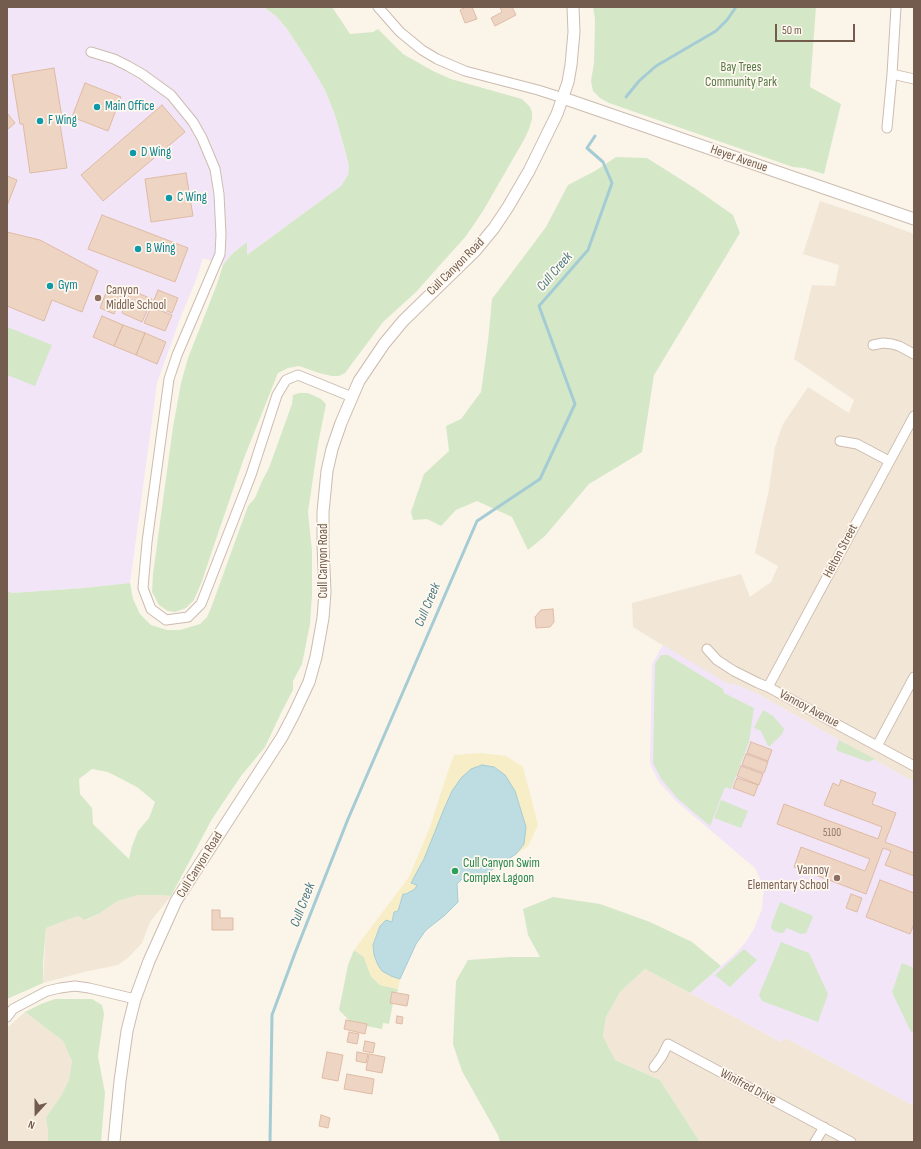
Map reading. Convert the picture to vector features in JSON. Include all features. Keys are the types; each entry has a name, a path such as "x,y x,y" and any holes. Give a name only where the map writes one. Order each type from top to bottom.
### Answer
{"street":[{"path":"378,7 400,32 422,50 437,59 465,71 563,98"},
{"name":"Cull Canyon Road","path":"114,1142 127,1031 135,999 149,961 176,901 275,747 294,714 308,682 316,657 323,618 325,592 323,512 327,471 332,449 341,423 365,371 384,344 403,321 475,250 494,228 529,171 554,121 568,82 574,32 573,7"},
{"path":"887,128 896,7"},
{"path":"91,52 114,59 128,66 147,77 171,95 193,122 202,138 214,169 219,194 221,235 220,254 177,355 169,379 147,542 143,588 151,609 166,620 188,617 201,604 251,475 277,395 286,380 298,375 352,397"},
{"path":"892,74 914,79"},
{"name":"Heyer Avenue","path":"563,98 914,219"},
{"path":"873,345 883,343 892,344 900,346 914,354"},
{"name":"Helton Street","path":"768,687 914,416"},
{"path":"840,440 857,444 889,461"},
{"name":"Vannoy Avenue","path":"707,649 717,660 734,671 768,687 914,766"},
{"path":"877,746 914,677"},
{"path":"7,1017 13,1009 47,991 60,988 75,986 89,988 135,999"},
{"name":"Winifred Drive","path":"654,1068 668,1044 824,1126 851,1142"},
{"path":"815,1142 824,1126"}],"shaded area":[{"name":"Canyon Middle School","path":"7,7 263,7 276,16 287,29 325,90 335,115 349,166 348,175 341,186 247,255 247,242 232,254 223,265 203,258 157,383 130,583 12,593 7,591"},
{"path":"820,201 914,234 914,782 756,693 734,684 732,686 708,673 633,627 632,603 741,574 750,597 771,582 778,566 755,553 769,489 775,447 783,424 808,387 849,413 854,400 794,359 812,285 835,286 839,265 803,254"},
{"name":"Vannoy Elementary School","path":"663,645 732,686 733,683 756,693 914,782 914,1106 786,1038 781,1042 690,993 735,954 745,943 754,929 762,909 764,887 755,868 676,801 659,782 650,764 652,664"},
{"path":"138,895 171,896 150,922 142,943 128,958 118,965 43,983 46,928 78,916 86,920 118,901"},
{"path":"645,969 781,1042 786,1038 914,1106 914,1142 700,1142 660,1080 615,1060 603,1036 606,1017 620,992"},
{"path":"25,1012 63,1041 72,1061 69,1080 61,1096 46,1117 48,1142 7,1142 7,1028"}],"green space":[{"path":"265,7 332,7 350,34 373,32 378,29 403,54 433,71 451,79 522,99 530,107 532,119 525,138 483,211 466,236 416,292 383,322 345,373 339,376 332,376 299,366 288,368 278,373 244,458 202,581 194,600 186,608 175,612 168,611 159,605 152,592 153,574 173,427 181,383 188,358 223,265 232,254 247,242 247,255 341,186 348,175 349,166 343,143 335,115 325,90 287,29 276,16"},
{"name":"Bay Trees Community Park","path":"593,7 816,7 810,87 841,104 824,174 804,168 793,167 609,103 600,98 593,91 591,81 594,63 595,19"},
{"path":"616,157 647,158 696,189 733,215 740,233 654,375 642,452 589,484 545,536 528,550 512,517 477,501 456,510 441,526 427,519 413,520 411,512 424,474 449,451 446,426 461,419 481,392 492,299 546,227 568,185 595,171"},
{"path":"7,327 52,345 35,386 7,375"},
{"path":"308,393 321,399 326,404 318,444 308,512 312,551 312,595 310,624 302,664 293,681 293,690 265,747 241,776 212,819 171,896 138,895 118,901 100,913 85,920 78,916 46,928 43,983 7,999 7,591 12,593 130,583 133,599 140,614 151,625 167,630 180,630 200,624 207,617 211,608 248,506 255,498 269,468 292,404 293,395","holes":["92,769 108,772 137,787 155,802 149,818 138,831 129,859 93,824 92,808 80,794 79,779"]},
{"path":"661,655 668,655 723,689 724,693 754,708 749,742 731,789 725,787 710,826 678,799 662,780 653,763 655,664"},
{"path":"763,710 773,716 784,729 782,734 770,746 768,746 761,731 754,728"},
{"path":"839,740 875,759 868,762 838,751 836,749"},
{"path":"721,800 748,811 741,828 714,818"},
{"path":"553,897 600,904 650,922 692,942 721,966 690,993 645,969 620,992 606,1017 603,1036 615,1060 660,1080 700,1142 500,1142 498,1135 462,1071 453,1044 456,981 468,960 510,957 540,957 528,935 523,909"},
{"path":"780,902 813,917 806,933 801,934 787,928 783,933 781,933 774,931 771,928"},
{"path":"781,942 809,953 828,994 818,1022 762,1001 759,995"},
{"path":"744,949 757,960 730,987 715,975"},
{"path":"354,950 364,957 371,976 380,985 398,989 397,993 392,992 393,1003 389,1024 383,1023 382,1029 350,1021 339,1010 348,965"},
{"path":"902,963 914,968 914,1033 911,1032 892,992"},
{"path":"55,999 92,999 102,1005 104,1014 98,1056 105,1093 101,1142 48,1142 46,1117 61,1096 69,1080 72,1061 63,1041 25,1012"}],"sand":[{"path":"480,753 506,756 523,767 538,825 528,846 505,862 505,860 516,854 433,839 412,883 417,885 415,889 403,894 398,911 394,912 392,922 380,926 373,945 374,955 378,965 391,976 400,979 398,989 380,985 371,976 364,957 354,950 409,877 430,827 454,755"}],"water":[{"name":"Cull Canyon Swim Complex Lagoon","path":"482,765 494,767 505,775 515,791 526,827 524,844 516,854 481,877 463,878 457,884 458,902 444,916 426,930 416,944 400,979 391,976 382,971 374,955 373,945 380,926 386,920 392,922 394,912 398,911 403,894 415,889 417,885 411,883 424,859 452,791 461,778 471,769"}],"building":[{"path":"466,7 472,7 477,19 465,23 460,10"},
{"path":"500,7 512,7 516,15 495,26 491,18 502,12"},
{"name":"F Wing","path":"54,68 62,118 59,118 67,168 30,173 23,124 20,124 12,75"},
{"name":"Main Office","path":"85,83 121,97 108,131 72,117"},
{"name":"D Wing","path":"162,105 185,132 103,201 81,175"},
{"path":"7,113 15,123 7,130"},
{"name":"C Wing","path":"186,173 193,216 151,222 145,179"},
{"path":"7,176 17,180 7,206"},
{"name":"B Wing","path":"102,215 188,248 175,282 88,249"},
{"name":"Gym","path":"7,232 40,240 98,271 82,312 52,300 44,321 7,306"},
{"path":"107,290 121,296 114,314 100,308"},
{"path":"131,290 152,299 147,310 127,301"},
{"path":"158,290 178,298 172,313 152,305"},
{"path":"126,302 147,311 142,322 122,313"},
{"path":"151,307 172,315 165,331 144,323"},
{"path":"102,316 123,325 114,346 93,337"},
{"path":"123,325 145,333 136,355 114,346"},
{"path":"145,333 166,342 157,364 136,355"},
{"path":"553,609 554,622 550,627 536,628 535,617 541,610"},
{"path":"751,742 772,750 768,761 747,753"},
{"path":"746,754 768,762 764,773 742,765"},
{"path":"741,766 763,774 759,785 737,776"},
{"path":"737,778 758,785 754,796 733,788"},
{"path":"841,780 876,793 872,804 896,813 885,842 914,853 914,876 885,865 891,851 883,848 866,894 794,867 801,847 865,871 870,859 777,824 784,804 878,839 882,827 824,805 833,783 839,786"},
{"path":"880,880 914,893 914,924 910,934 866,917"},
{"path":"851,894 862,898 857,912 846,908"},
{"path":"212,910 220,910 220,918 233,918 233,930 212,930"},
{"path":"392,992 409,995 407,1006 390,1003"},
{"path":"397,1016 403,1017 402,1024 396,1023"},
{"path":"346,1020 367,1024 365,1034 344,1029"},
{"path":"349,1032 359,1034 357,1044 347,1042"},
{"path":"365,1041 375,1043 373,1053 363,1051"},
{"path":"327,1052 343,1055 338,1081 322,1078"},
{"path":"357,1052 368,1054 366,1063 356,1061"},
{"path":"369,1054 385,1057 382,1073 366,1070"},
{"path":"347,1074 374,1079 372,1094 344,1089"},
{"path":"321,1115 330,1118 328,1128 319,1126"}],"waterway":[{"name":"Cull Creek","path":"626,97 639,81 656,66 716,31 727,20 736,7"},
{"name":"Cull Creek","path":"270,1142 272,1015 348,819 477,521 540,479 575,404 539,306 588,250 612,183 603,162 587,148 595,136"}],"place":[{"name":"Main Office","path":"97,107"},
{"name":"F Wing","path":"40,121"},
{"name":"D Wing","path":"133,153"},
{"name":"C Wing","path":"169,198"},
{"name":"B Wing","path":"138,249"},
{"name":"Gym","path":"50,286"},
{"name":"Canyon Middle School","path":"98,298"},
{"name":"Cull Canyon Swim Complex Lagoon","path":"455,871"},
{"name":"Vannoy Elementary School","path":"837,878"}]}
